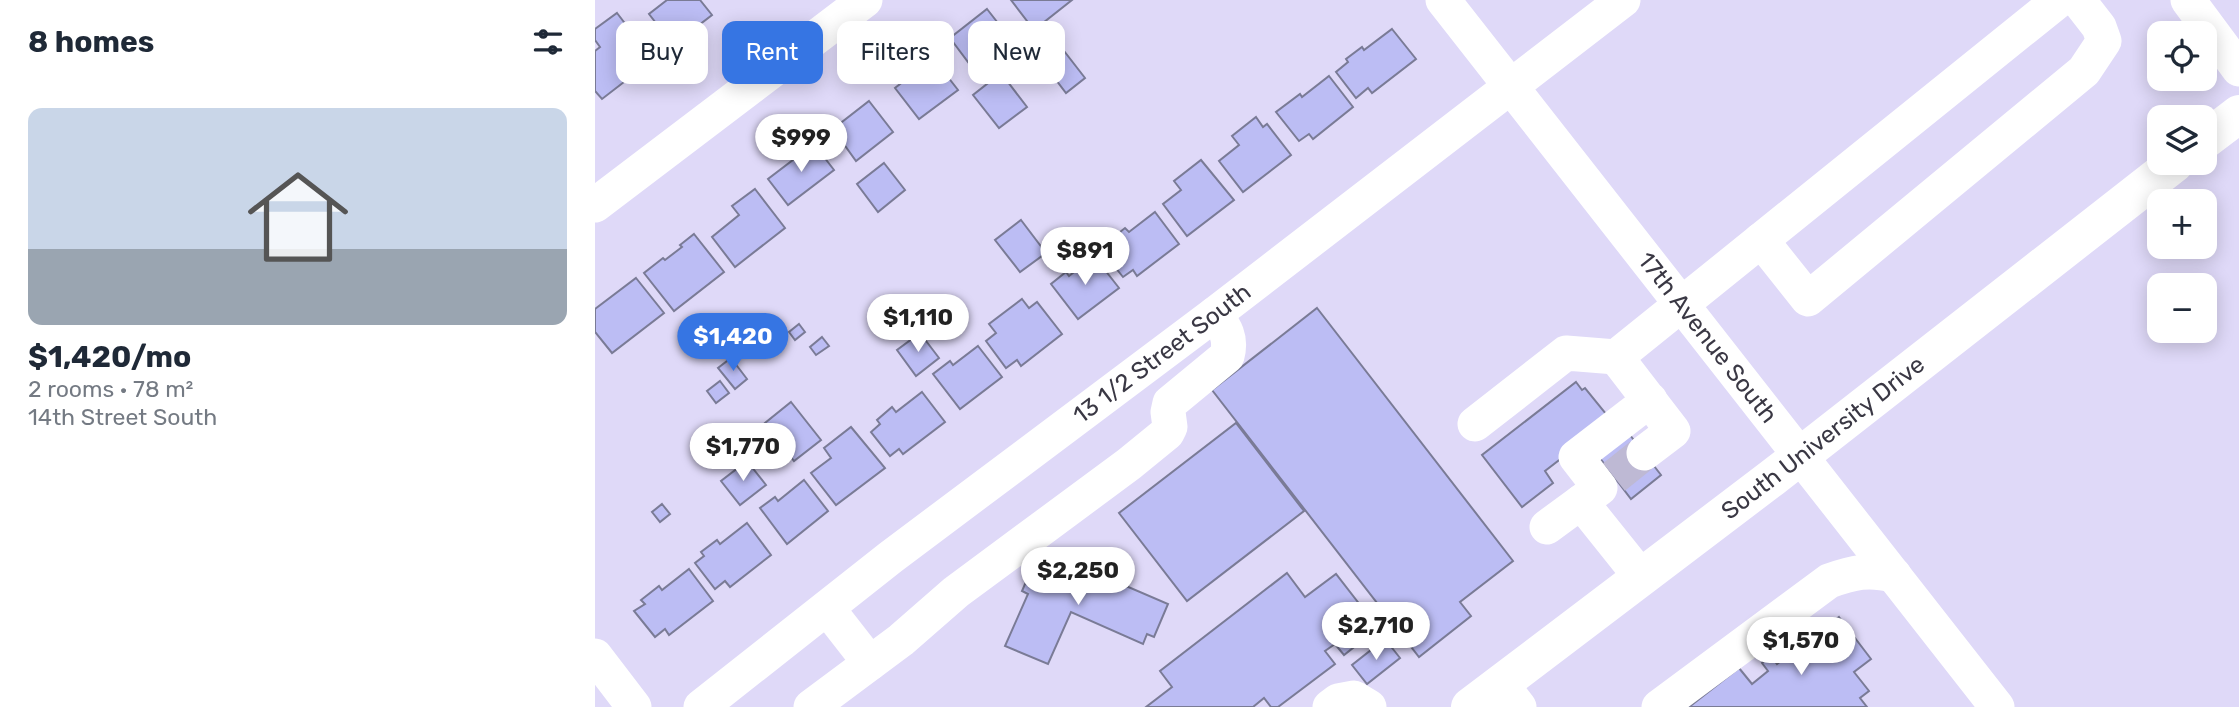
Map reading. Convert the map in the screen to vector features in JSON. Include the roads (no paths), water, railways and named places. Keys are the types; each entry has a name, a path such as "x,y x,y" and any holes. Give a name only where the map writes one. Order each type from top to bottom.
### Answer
{"main road":[{"path":"2217,131 2239,114"},
{"name":"South University Drive","path":"1470,707 1509,695 1641,577 1801,456 2160,175"}],"street":[{"path":"595,205 865,0"},
{"name":"17th Avenue South","path":"1443,0 1997,707"},
{"name":"13 1/2 Street South","path":"701,707 891,557 1623,0"},
{"path":"1475,424 1566,353 1616,357 2059,0"},
{"path":"1761,240 1808,299 2084,71 2104,41 2099,27 2078,0"},
{"path":"2187,0 2239,69"},
{"path":"811,707 901,640 956,592 1167,433 1170,427 1170,403 1227,356 1228,336 1215,313"},
{"path":"1616,357 1673,431 1644,453"},
{"path":"1641,577 1598,489 1576,457 1650,400"},
{"path":"1548,527 1598,489"},
{"path":"1659,707 1829,581 1850,573 1873,570 1894,575"},
{"path":"827,608 870,663"},
{"path":"595,656 634,707"},
{"path":"1330,707 1338,701 1354,698 1369,707"}],"tunnel":[{"path":"1614,477 1644,453"}]}
